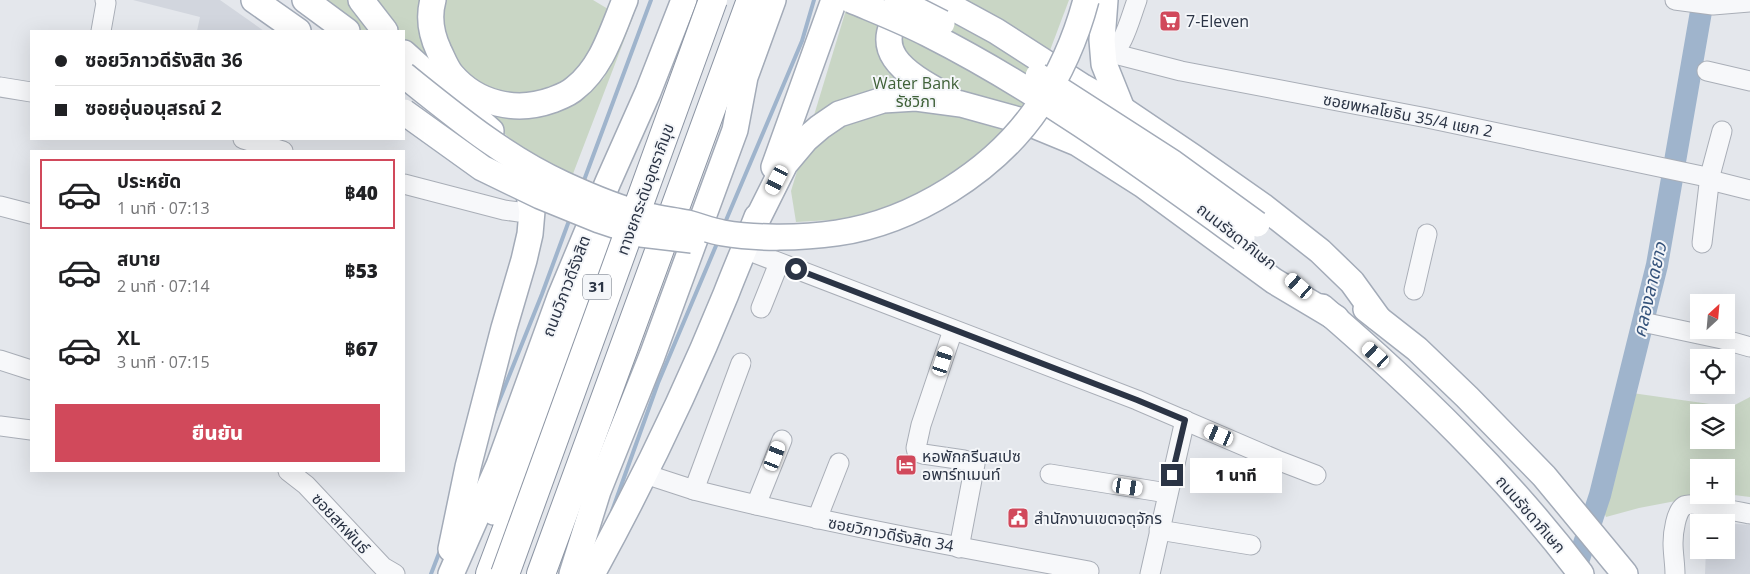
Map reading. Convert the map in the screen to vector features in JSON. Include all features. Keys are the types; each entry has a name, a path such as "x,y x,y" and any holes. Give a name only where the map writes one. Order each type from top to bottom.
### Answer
{"highway":[{"name":"ถนนวิภาวดีรังสิต","path":"490,574 703,0"},
{"name":"ทางยกระดับอุตราภิมุข","path":"505,574 713,0"},
{"name":"ทางยกระดับอุตราภิมุข","path":"524,574 732,0"},
{"path":"541,574 751,0"}],"main road":[{"path":"254,0 297,30"},
{"path":"274,0 313,30"},
{"path":"305,0 346,30"},
{"path":"361,0 384,30"},
{"path":"433,0 430,15 432,32 451,74 484,100 498,104 530,106 540,104 574,90 587,78 595,67 625,0"},
{"name":"ถนนวิภาวดีรังสิต","path":"449,574 499,465 563,288 648,92 684,0"},
{"path":"572,574 598,491 652,356 735,130 745,77 773,0"},
{"path":"592,574 645,474 699,361 749,238 834,0"},
{"name":"ถนนรัชดาภิเษก","path":"851,0 927,34 1030,92 1125,155 1250,231 1378,318 1417,349 1544,476 1625,574"},
{"name":"ถนนรัชดาภิเษก","path":"897,0 997,53 1075,98 1173,162 1250,231 1336,318 1422,397 1514,491 1542,523 1574,565"},
{"path":"909,0 900,12 891,30 889,42 892,54 898,64 911,76 961,104"},
{"path":"940,0 1000,34 1122,109 1264,207 1320,251 1352,282 1378,318"},
{"path":"405,113 482,168 540,196 599,220 642,234 707,242 725,242 749,238 838,233 866,227 899,216 953,188 1001,149 1019,131 1037,108 1054,81 1072,44 1086,0"},
{"path":"1106,0 1102,40 1122,109"},
{"path":"405,54 505,144 527,184 532,211 530,234 524,260 504,328 468,468 456,521 449,574"},
{"path":"1053,68 1074,73 1083,72 1109,59"},
{"path":"405,76 479,134 533,169 562,184 603,201 646,215 749,238"},
{"path":"565,574 590,478 641,334 714,133 725,108 745,77"},
{"path":"468,574 478,544 513,477 526,447 627,169 648,92"},
{"path":"749,238 786,164 806,139 839,114 883,100 916,98 961,104 1026,122 1077,142 1143,185 1274,281 1336,318"},
{"path":"405,100 505,179 518,202 524,260"}],"street":[{"path":"101,30 105,0"},
{"path":"1109,59 1124,38 1137,0"},
{"path":"1681,1 1713,5 1750,2"},
{"name":"ซอยพหลโยธิน 35/4 แยก 2","path":"1109,59 1427,118 1670,169 1750,190"},
{"path":"1707,72 1750,81"},
{"path":"0,87 30,92"},
{"path":"1702,243 1709,178 1722,131"},
{"path":"246,140 280,150"},
{"path":"405,184 504,210 519,212"},
{"path":"0,206 30,214"},
{"path":"1414,290 1427,234"},
{"path":"749,238 779,263 1137,400 1316,475"},
{"path":"761,308 779,263"},
{"path":"1647,323 1750,347"},
{"path":"953,330 921,425 916,448 917,452 923,454 970,462 959,548"},
{"path":"0,360 30,370"},
{"path":"694,490 740,363"},
{"path":"1150,574 1185,420"},
{"path":"0,426 30,430"},
{"path":"756,506 782,440"},
{"path":"817,519 839,463"},
{"name":"ซอยสหพันธ์","path":"289,472 339,519 383,567 395,574"},
{"name":"ซอยวิภาวดีรังสิต 34","path":"645,474 694,490 756,506 1059,570 1090,571"},
{"path":"1050,474 1167,493"},
{"path":"1678,574 1673,541 1680,510 1684,506 1689,504 1702,505 1750,514"},
{"path":"1159,530 1251,545"}],"shaded area":[{"path":"133,0 220,0 263,30 197,30 200,17"},
{"path":"1735,524 1750,525 1750,574 1705,574 1706,559 1735,559"}],"green space":[{"path":"315,0 350,0 372,30 355,30"},
{"path":"367,0 424,0 482,109 589,91 604,78 627,15 633,17 571,179 541,164 442,82 405,45 405,30 390,30"},
{"path":"444,0 593,0 613,12 574,82 536,96 493,91 472,78 458,66 442,29"},
{"name":"Water Bank รัชวิภา","path":"849,0 1069,0 1029,106 1004,137 937,194 884,217 796,222 791,191"},
{"path":"1632,393 1710,404 1690,404 1690,449 1735,449 1735,405 1750,397 1750,497 1735,495 1735,459 1690,459 1690,498 1639,508 1606,517 1602,507"}],"waterway":[{"path":"583,183 651,0"},
{"path":"724,225 802,41 814,0"},
{"name":"คลองลาดยาว","path":"1574,574 1600,495 1657,265 1703,0"},
{"path":"493,416 570,218"},
{"path":"612,511 658,383 718,241"},
{"path":"431,574 441,548"}],"place":[{"name":"7-Eleven","path":"1170,21"},
{"name":"หอพักกรีนสเปซ อพาร์ทเมนท์","path":"906,465"},
{"name":"สำนักงานเขตจตุจักร","path":"1018,518"}],"route":[{"path":"796,269 1185,420 1172,475"}]}
